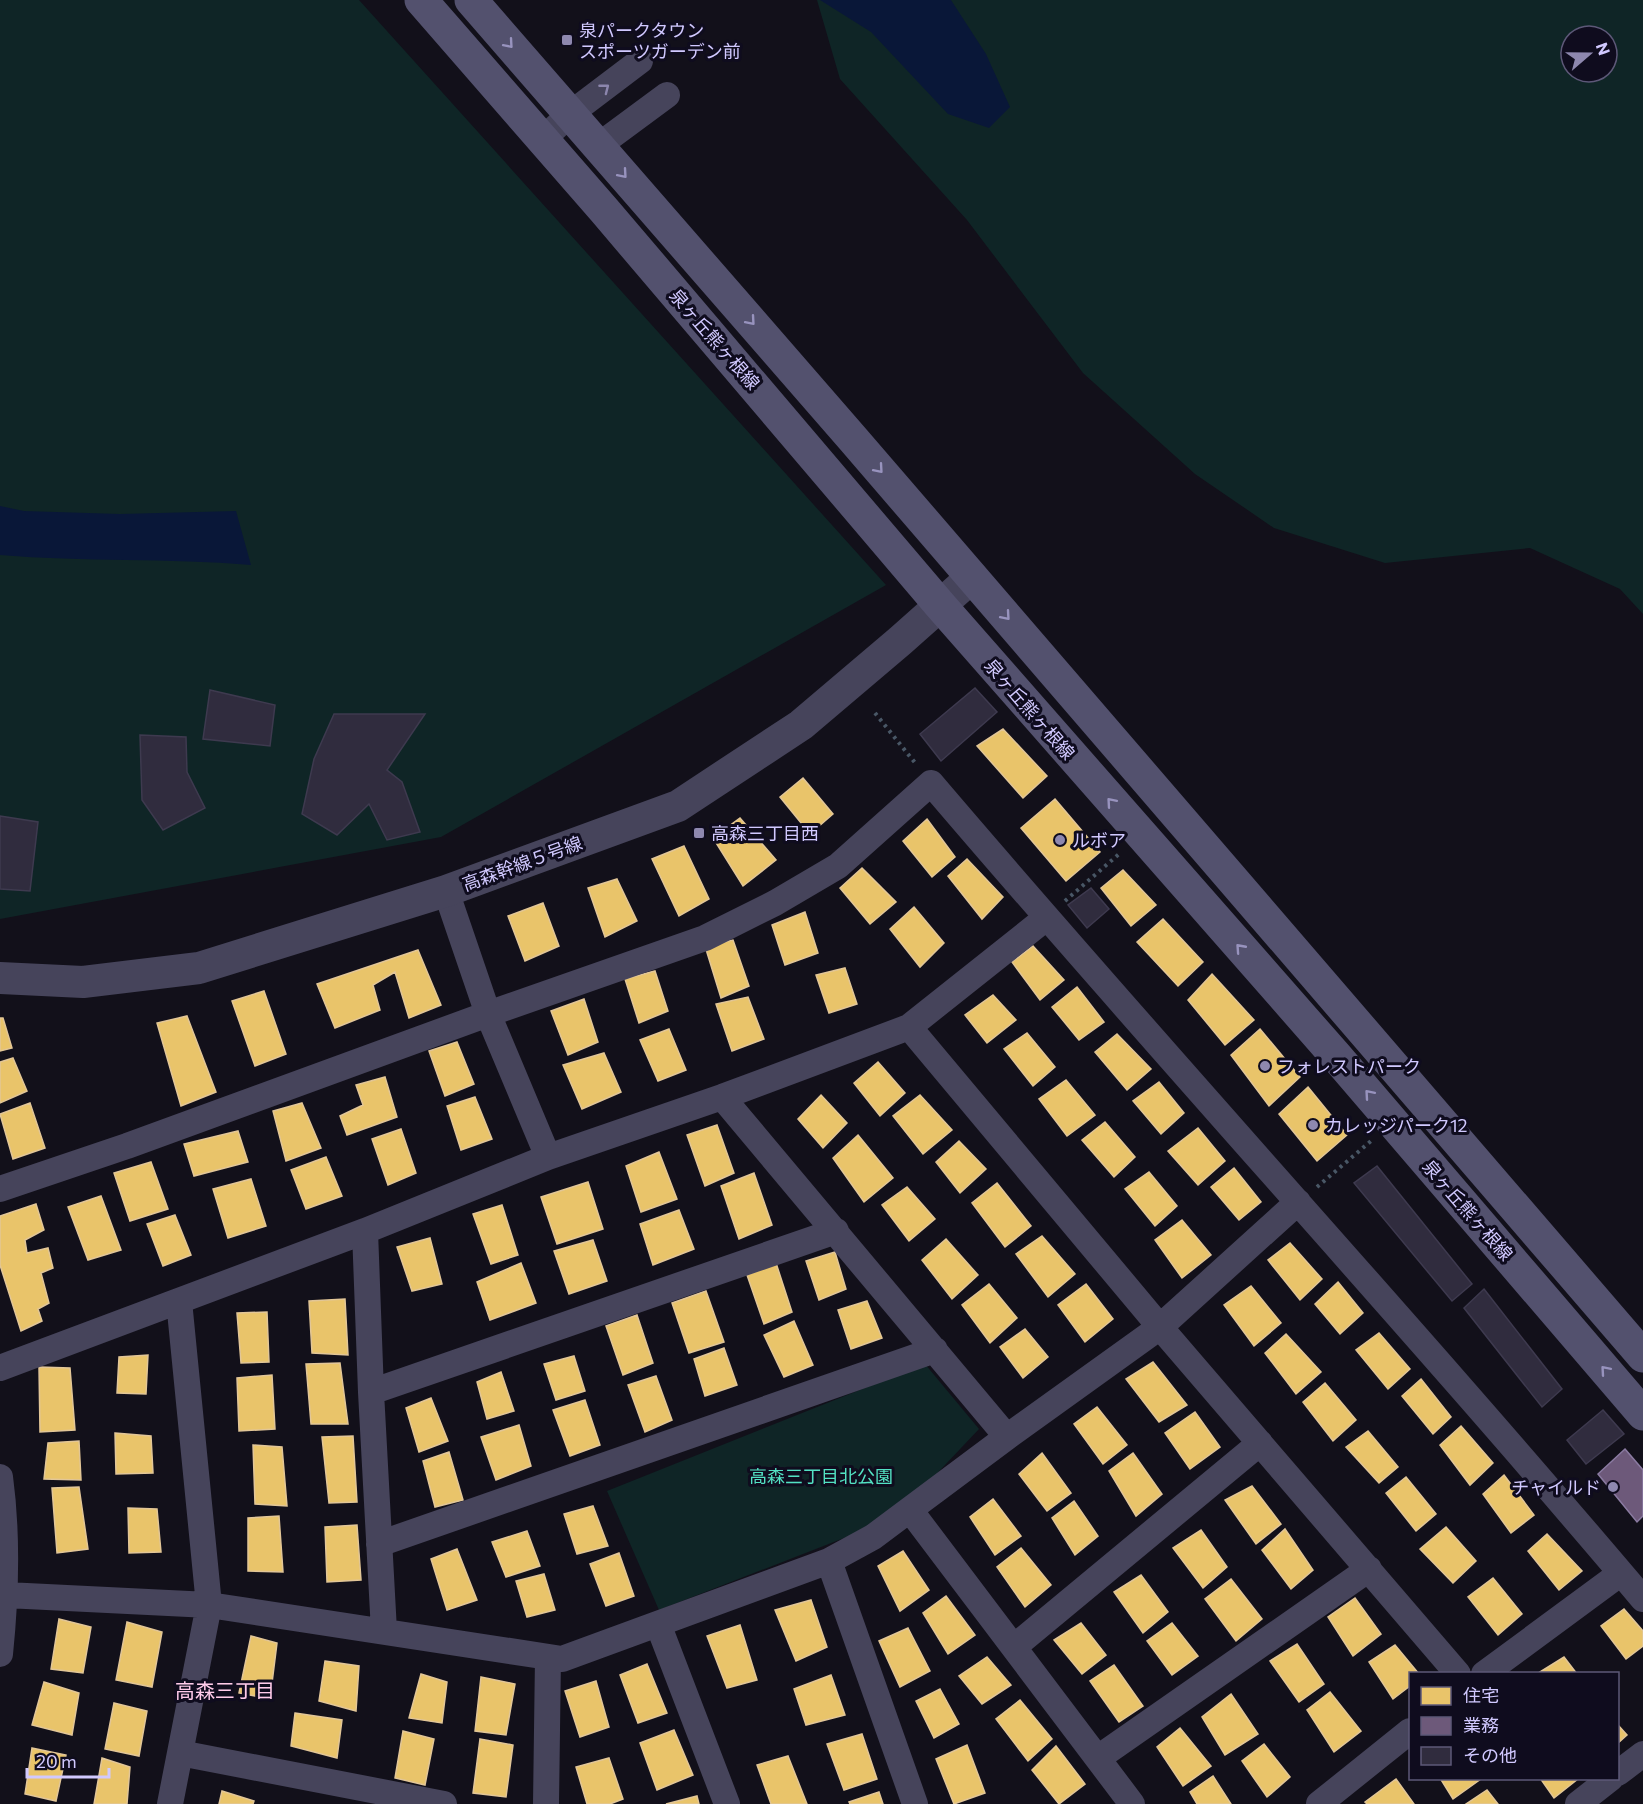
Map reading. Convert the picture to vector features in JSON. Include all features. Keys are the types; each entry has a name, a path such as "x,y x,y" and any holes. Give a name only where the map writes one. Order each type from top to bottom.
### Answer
{"main road":[{"name":"泉ヶ丘熊ヶ根線","path":"421,0 620,228 940,605 1336,1056 1643,1414"},
{"name":"泉ヶ丘熊ヶ根線","path":"471,0 1643,1356"}],"street":[{"path":"542,140 570,114 640,61"},
{"path":"598,146 667,95"},
{"name":"高森幹線５号線","path":"0,978 83,982 199,968 446,891 678,806 801,725 972,577"},
{"path":"0,1189 127,1146 488,1014 705,938 775,903 838,866 931,783 1046,918 1298,1202 1643,1599"},
{"path":"446,891 488,1014 548,1157"},
{"path":"0,1368 365,1231 548,1157 909,1027 1046,918"},
{"path":"909,1027 1160,1327 1456,1672"},
{"path":"722,1096 1007,1437"},
{"path":"6,1595 210,1605 562,1659 829,1562 873,1537 1160,1327 1298,1202"},
{"path":"365,1231 384,1631"},
{"path":"371,1392 836,1231"},
{"path":"170,1804 210,1605 179,1300"},
{"path":"379,1545 935,1350"},
{"path":"1014,1647 1260,1443"},
{"path":"0,1477 4,1504 6,1595 0,1654"},
{"path":"910,1510 1132,1804"},
{"path":"829,1562 915,1804"},
{"path":"1098,1758 1369,1569"},
{"path":"1487,1672 1621,1573"},
{"path":"658,1624 727,1804"},
{"path":"546,1804 548,1657"},
{"path":"1319,1804 1409,1732"},
{"path":"180,1753 444,1804"},
{"path":"1619,1772 1643,1754"},
{"path":"1578,1804 1610,1780"}],"path":[{"path":"875,713 931,783"},
{"path":"1046,918 1121,852"},
{"path":"1298,1202 1371,1141"}],"green space":[{"path":"0,0 359,0 886,585 441,837 0,919"},
{"path":"817,0 1643,0 1643,614 1620,589 1530,548 1385,563 1274,528 1195,474 1083,373 967,220 840,79"},
{"name":"高森三丁目北公園","path":"925,1364 979,1429 927,1484 867,1529 659,1610 607,1491"}],"water":[{"path":"820,0 951,0 986,54 1010,107 989,128 948,114 871,32"},
{"path":"0,506 24,511 120,514 236,511 251,565 0,555"}],"building: 住宅":[{"path":"1003,729 1047,776 1023,798 977,746"},
{"path":"803,778 833,814 810,834 780,797"},
{"name":"ルボア","path":"1055,799 1100,852 1066,881 1021,828"},
{"path":"740,818 776,860 743,886 713,838"},
{"path":"927,819 955,857 932,877 903,841"},
{"path":"684,846 709,899 679,916 652,859"},
{"path":"967,859 1003,897 982,919 948,876"},
{"path":"862,868 896,902 870,924 840,888"},
{"path":"1123,870 1156,905 1131,926 1101,888"},
{"path":"617,879 637,921 605,937 588,888"},
{"path":"543,903 559,946 525,961 508,916"},
{"path":"914,907 944,943 920,967 890,929"},
{"path":"805,912 818,953 785,965 772,925"},
{"path":"1163,919 1203,962 1178,986 1137,942"},
{"path":"733,940 749,986 721,998 705,946"},
{"path":"1033,946 1064,980 1040,1000 1012,962"},
{"path":"418,950 441,1005 409,1018 395,972 373,985 380,1010 335,1028 317,984"},
{"path":"845,968 857,1004 829,1013 816,975"},
{"path":"655,971 668,1011 639,1023 625,979"},
{"path":"1212,974 1254,1020 1225,1045 1188,1000"},
{"path":"1077,987 1104,1022 1079,1040 1052,1007"},
{"path":"264,991 286,1054 255,1066 232,1001"},
{"path":"993,995 1016,1020 987,1043 965,1015"},
{"path":"748,997 764,1039 732,1051 716,1004"},
{"path":"584,999 598,1042 568,1055 551,1011"},
{"path":"187,1016 216,1092 181,1106 157,1023"},
{"path":"0,1018 3,1018 12,1048 0,1051"},
{"path":"669,1029 686,1070 658,1081 640,1040"},
{"name":"フォレストパーク","path":"1260,1029 1300,1077 1269,1106 1231,1055"},
{"path":"1027,1033 1055,1067 1033,1086 1004,1049"},
{"path":"1117,1034 1151,1069 1127,1090 1095,1052"},
{"path":"457,1042 474,1084 445,1096 429,1051"},
{"path":"604,1053 621,1092 582,1109 563,1065"},
{"path":"13,1058 27,1091 0,1103 0,1062"},
{"path":"878,1062 905,1093 880,1116 854,1083"},
{"path":"385,1077 397,1117 347,1135 340,1116 363,1105 356,1085"},
{"path":"1066,1080 1095,1115 1067,1136 1039,1099"},
{"path":"1159,1082 1184,1113 1161,1134 1133,1101"},
{"name":"カレッジパーク12","path":"1308,1087 1347,1135 1317,1161 1279,1114"},
{"path":"821,1095 847,1123 823,1148 798,1119"},
{"path":"920,1095 952,1130 923,1154 893,1116"},
{"path":"475,1097 492,1139 461,1150 447,1106"},
{"path":"30,1103 45,1148 13,1159 0,1114"},
{"path":"302,1103 321,1148 286,1161 273,1111"},
{"path":"1105,1122 1135,1157 1114,1177 1082,1140"},
{"path":"717,1125 734,1173 705,1186 687,1135"},
{"path":"1198,1128 1225,1161 1198,1185 1168,1151"},
{"path":"401,1129 416,1173 388,1185 372,1139"},
{"path":"238,1131 248,1162 194,1176 184,1144"},
{"path":"858,1135 893,1178 864,1202 833,1158"},
{"path":"959,1141 986,1169 960,1193 936,1162"},
{"path":"659,1152 677,1199 641,1212 626,1166"},
{"path":"326,1157 342,1196 306,1209 291,1170"},
{"path":"151,1162 168,1209 130,1221 114,1173"},
{"path":"1234,1168 1261,1202 1239,1220 1211,1187"},
{"path":"1149,1172 1177,1206 1155,1226 1125,1189"},
{"path":"754,1173 772,1225 739,1239 721,1186"},
{"path":"251,1179 266,1226 228,1238 213,1189"},
{"path":"588,1182 603,1229 557,1244 541,1197"},
{"path":"997,1183 1031,1226 1005,1247 972,1203"},
{"path":"907,1187 935,1219 909,1241 882,1205"},
{"path":"101,1196 121,1250 88,1260 68,1207"},
{"path":"36,1204 44,1230 25,1240 27,1253 48,1248 53,1268 41,1273 49,1303 38,1309 42,1321 21,1331 0,1265 0,1216"},
{"path":"502,1205 518,1255 491,1264 473,1214"},
{"path":"679,1210 694,1249 653,1265 640,1224"},
{"path":"175,1215 191,1255 163,1266 147,1224"},
{"path":"1182,1220 1211,1255 1182,1278 1155,1240"},
{"path":"1042,1236 1075,1274 1048,1297 1016,1254"},
{"path":"430,1238 442,1284 412,1291 397,1247"},
{"path":"946,1239 978,1275 952,1299 922,1260"},
{"path":"593,1240 607,1281 569,1294 554,1251"},
{"path":"1290,1243 1322,1279 1300,1300 1268,1260"},
{"path":"835,1252 846,1289 819,1300 806,1261"},
{"path":"521,1263 536,1303 490,1320 477,1282"},
{"path":"776,1263 792,1312 764,1324 747,1275"},
{"path":"1338,1282 1363,1313 1340,1334 1315,1304"},
{"path":"989,1284 1017,1318 990,1343 962,1305"},
{"path":"1086,1284 1113,1319 1085,1342 1058,1305"},
{"path":"1251,1286 1281,1323 1254,1346 1224,1305"},
{"path":"706,1291 724,1342 689,1353 672,1303"},
{"path":"345,1299 348,1355 312,1353 309,1301"},
{"path":"867,1301 882,1338 851,1349 838,1310"},
{"path":"267,1312 269,1362 241,1363 237,1313"},
{"path":"637,1315 653,1363 623,1375 606,1326"},
{"path":"794,1321 813,1365 784,1377 764,1335"},
{"path":"1025,1329 1048,1357 1023,1378 1000,1347"},
{"path":"1379,1333 1410,1369 1388,1389 1356,1350"},
{"path":"1286,1334 1321,1372 1296,1394 1265,1353"},
{"path":"724,1348 737,1385 705,1396 694,1359"},
{"path":"148,1355 146,1394 117,1393 119,1357"},
{"path":"574,1356 585,1391 556,1400 544,1364"},
{"path":"1153,1362 1187,1405 1159,1422 1126,1379"},
{"path":"340,1363 348,1424 311,1424 306,1364"},
{"path":"39,1367 70,1368 75,1430 40,1432"},
{"path":"501,1372 514,1411 487,1419 477,1382"},
{"path":"272,1375 275,1429 239,1431 237,1378"},
{"path":"656,1376 672,1420 645,1432 628,1385"},
{"path":"1421,1379 1451,1417 1433,1434 1402,1396"},
{"path":"1325,1383 1356,1420 1333,1441 1303,1402"},
{"path":"431,1398 448,1441 419,1452 406,1408"},
{"path":"585,1400 600,1445 570,1456 553,1410"},
{"path":"1097,1407 1127,1445 1103,1464 1074,1424"},
{"path":"1195,1412 1220,1447 1190,1469 1165,1433"},
{"path":"519,1425 531,1466 496,1480 481,1437"},
{"path":"1461,1426 1493,1463 1470,1485 1440,1445"},
{"path":"1368,1431 1398,1467 1379,1483 1346,1447"},
{"path":"115,1433 151,1436 153,1473 116,1474"},
{"path":"353,1436 357,1502 329,1503 322,1437"},
{"path":"79,1441 81,1480 44,1479 48,1443"},
{"path":"253,1445 282,1447 287,1506 255,1504"},
{"path":"449,1452 463,1500 435,1507 423,1461"},
{"path":"1042,1453 1071,1493 1047,1511 1019,1474"},
{"path":"1133,1453 1162,1494 1136,1516 1109,1471"},
{"path":"1504,1475 1534,1515 1511,1533 1483,1494"},
{"path":"1406,1477 1436,1514 1416,1531 1386,1493"},
{"path":"1252,1486 1281,1524 1256,1544 1225,1500"},
{"path":"79,1487 88,1549 57,1553 52,1488"},
{"path":"993,1499 1021,1536 995,1555 970,1517"},
{"path":"1074,1501 1098,1536 1075,1555 1052,1518"},
{"path":"593,1506 608,1546 577,1554 564,1514"},
{"path":"128,1508 157,1509 161,1552 129,1553"},
{"path":"279,1516 283,1572 248,1571 248,1518"},
{"path":"357,1525 361,1580 327,1582 325,1527"},
{"path":"1446,1527 1476,1561 1453,1583 1420,1549"},
{"path":"1285,1529 1313,1570 1291,1589 1262,1550"},
{"path":"1201,1530 1227,1567 1203,1588 1173,1548"},
{"path":"527,1531 540,1566 506,1577 492,1542"},
{"path":"1547,1534 1582,1571 1559,1590 1528,1551"},
{"path":"1021,1548 1051,1585 1025,1607 997,1567"},
{"path":"457,1549 477,1600 447,1610 431,1559"},
{"path":"903,1551 929,1590 900,1611 878,1566"},
{"path":"619,1553 634,1596 606,1606 590,1564"},
{"path":"544,1574 555,1610 527,1617 516,1581"},
{"path":"1141,1575 1168,1612 1143,1633 1114,1592"},
{"path":"1493,1578 1522,1614 1498,1635 1468,1597"},
{"path":"1231,1579 1262,1619 1236,1641 1205,1599"},
{"path":"946,1596 975,1635 948,1654 923,1613"},
{"path":"1355,1598 1381,1634 1353,1656 1328,1617"},
{"path":"811,1600 827,1647 796,1661 775,1610"},
{"path":"1624,1609 1643,1631 1643,1646 1626,1659 1601,1626"},
{"path":"59,1619 91,1627 83,1673 51,1669"},
{"path":"127,1622 162,1632 152,1687 116,1680"},
{"path":"1081,1623 1106,1655 1082,1674 1054,1640"},
{"path":"1172,1623 1198,1656 1172,1675 1147,1641"},
{"path":"740,1625 757,1680 727,1688 707,1636"},
{"path":"908,1628 930,1671 900,1687 879,1641"},
{"path":"251,1636 277,1643 270,1699 239,1693"},
{"path":"1297,1644 1324,1684 1299,1702 1270,1661"},
{"path":"1395,1645 1417,1672 1409,1672 1409,1687 1393,1699 1369,1662"},
{"path":"987,1657 1011,1685 982,1704 959,1676"},
{"path":"1564,1657 1575,1672 1540,1672"},
{"path":"325,1661 359,1666 356,1711 319,1701"},
{"path":"647,1664 667,1713 638,1723 620,1675"},
{"path":"1114,1665 1143,1706 1119,1722 1090,1681"},
{"path":"421,1674 447,1682 442,1723 409,1718"},
{"path":"831,1675 845,1715 806,1725 794,1689"},
{"path":"481,1677 515,1684 506,1735 475,1731"},
{"path":"596,1681 609,1727 580,1737 565,1691"},
{"path":"44,1682 79,1693 72,1735 32,1725"},
{"path":"940,1689 959,1724 934,1738 916,1701"},
{"path":"1330,1692 1361,1731 1334,1752 1307,1710"},
{"path":"1231,1694 1258,1734 1225,1755 1202,1717"},
{"path":"1020,1700 1052,1739 1028,1761 996,1719"},
{"path":"114,1703 147,1711 139,1756 105,1749"},
{"path":"295,1713 342,1720 337,1758 291,1746"},
{"path":"1619,1726 1627,1735 1619,1742"},
{"path":"1180,1728 1211,1766 1183,1786 1157,1747"},
{"path":"674,1730 693,1775 657,1790 640,1743"},
{"path":"403,1731 434,1739 425,1785 395,1778"},
{"path":"862,1734 877,1779 844,1790 827,1744"},
{"path":"480,1739 513,1745 506,1797 473,1793"},
{"path":"1264,1744 1290,1777 1267,1797 1242,1761"},
{"path":"967,1745 985,1793 954,1804 936,1759"},
{"path":"1056,1746 1085,1784 1059,1804 1032,1770"},
{"path":"32,1748 66,1755 56,1801 25,1794"},
{"path":"788,1756 807,1804 771,1804 757,1765"},
{"path":"102,1758 130,1767 127,1804 94,1804"},
{"path":"609,1758 623,1799 610,1804 587,1804 576,1767"},
{"path":"1213,1776 1231,1804 1197,1804 1190,1792"},
{"path":"1396,1779 1414,1804 1367,1804 1365,1802"},
{"path":"1441,1780 1480,1780 1453,1799"},
{"path":"1541,1780 1577,1780 1554,1798"},
{"path":"1487,1790 1498,1804 1466,1804"},
{"path":"222,1791 254,1801 253,1804 219,1804"},
{"path":"879,1792 883,1804 850,1804 849,1802"},
{"path":"697,1796 699,1804 666,1804"}],"building: 業務":[{"path":"1625,1449 1643,1470 1643,1516 1637,1522 1598,1474"}],"building: その他":[{"path":"975,688 997,712 941,761 920,734"},
{"path":"210,690 275,705 270,746 203,739"},
{"path":"334,714 425,714 387,770 402,782 420,832 387,840 369,804 337,835 302,814 314,759"},
{"path":"140,735 186,737 187,772 205,808 163,830 142,800"},
{"path":"0,816 38,822 30,891 0,889"},
{"path":"1091,888 1109,909 1087,928 1068,905"},
{"path":"1377,1166 1472,1284 1452,1301 1354,1183"},
{"path":"1484,1289 1562,1389 1542,1407 1464,1308"},
{"path":"1603,1410 1624,1434 1586,1464 1567,1440"}],"place":[{"name":"泉パークタウン スポーツガーデン前","path":"567,40"},
{"name":"高森三丁目西","path":"699,833"},
{"name":"ルボア","path":"1060,840"},
{"name":"フォレストパーク","path":"1265,1066"},
{"name":"カレッジパーク12","path":"1313,1125"},
{"name":"チャイルド","path":"1613,1487"}],"district":[{"name":"高森三丁目","path":"225,1690"}]}
